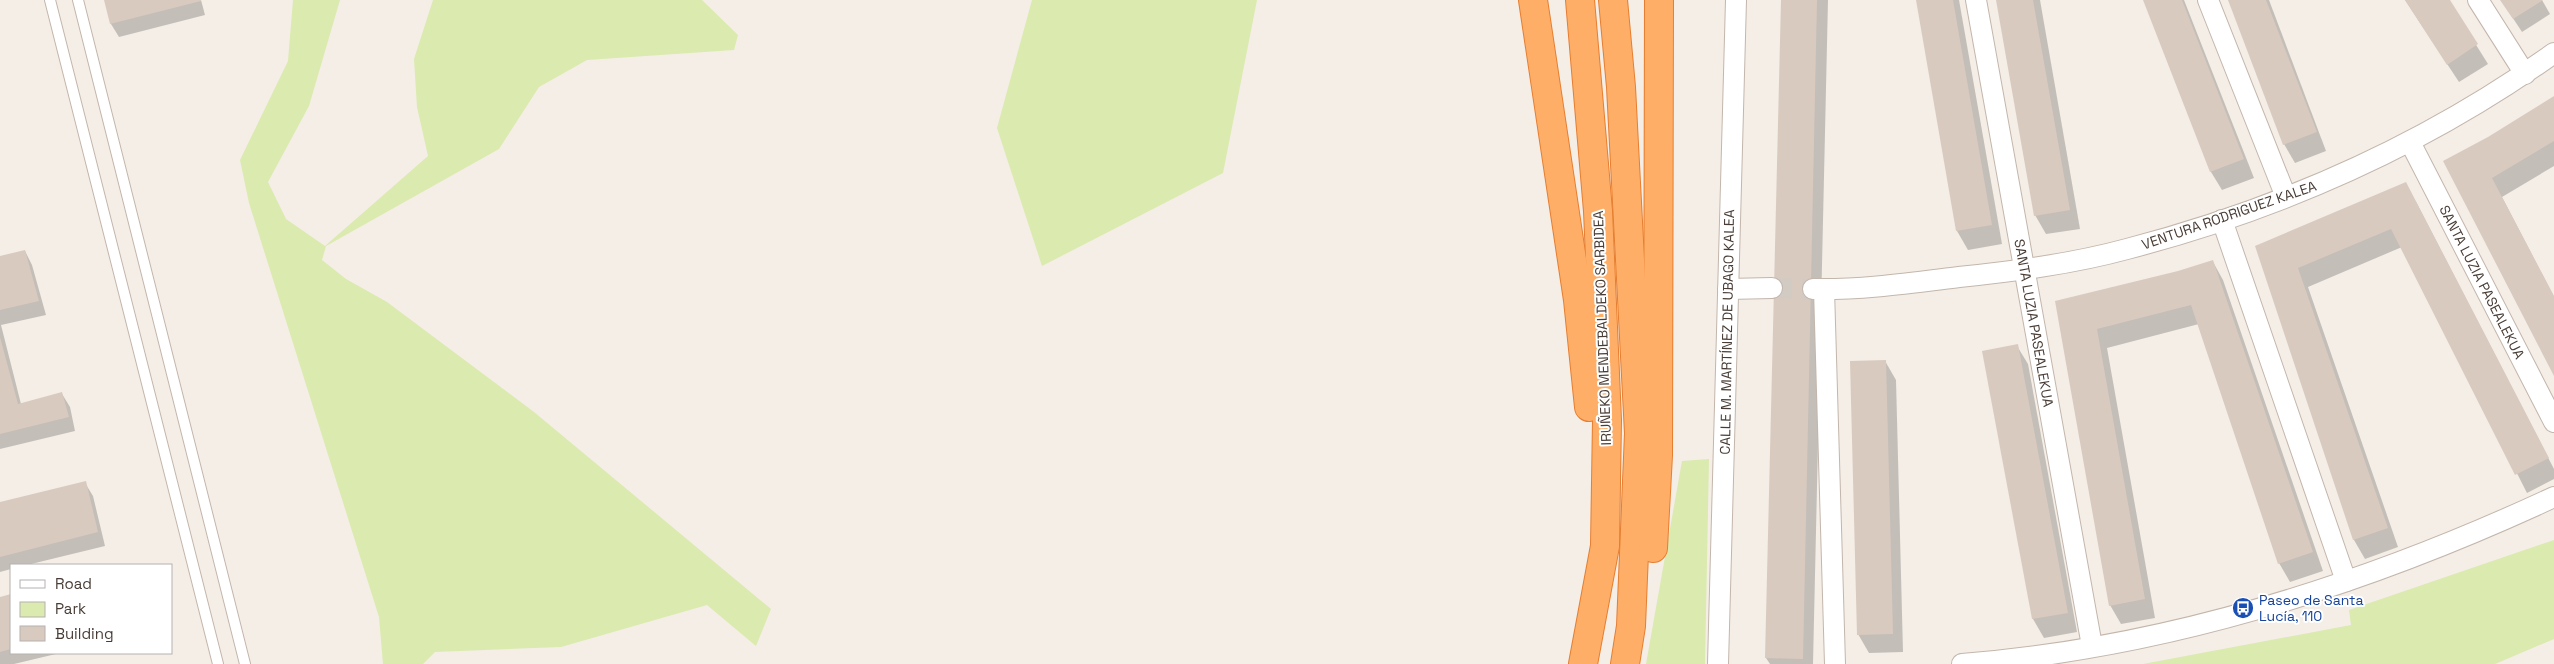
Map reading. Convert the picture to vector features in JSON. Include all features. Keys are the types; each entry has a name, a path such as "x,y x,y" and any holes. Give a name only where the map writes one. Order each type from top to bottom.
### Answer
{"highway":[{"path":"1533,0 1578,300 1592,435 1592,547 1584,660"},
{"name":"IRUÑEKO MENDEBALDEKO SARBIDEA","path":"1580,0 1598,211 1607,420 1605,546 1584,660"},
{"path":"1613,0 1620,87 1639,433 1631,626 1625,664"},
{"path":"1631,626 1652,564 1658,455 1659,0"}],"street":[{"name":"CALLE M. MARTÍNEZ DE UBAGO KALEA","path":"1718,664 1736,0"},
{"name":"SANTA LUZIA PASEALEKUA","path":"1976,0 2092,646"},
{"path":"2208,0 2286,197"},
{"path":"2478,0 2525,74"},
{"name":"VENTURA RODRIGUEZ KALEA","path":"1835,664 1818,289 1878,287 2024,270 2126,249 2222,220 2336,178 2437,129 2525,74 2554,53"},
{"name":"SANTA LUZIA PASEALEKUA","path":"2410,142 2554,422"},
{"path":"2222,220 2346,581"},
{"path":"1728,289 1772,288"},
{"path":"1962,664 2092,646 2196,625 2346,581 2482,531 2554,497"}],"lane":[{"path":"50,0 218,664"},
{"path":"78,0 245,664"}],"green space":[{"path":"293,0 340,0 309,106 268,182 286,219 325,246 428,156 417,107 414,59 433,0 702,0 738,35 734,50 587,60 539,87 499,149 326,246 322,260 346,279 387,302 534,412 771,609 756,646 707,605 561,647 435,652 423,664 383,664 379,617 249,203 240,160 288,61"},
{"path":"1032,0 1257,0 1223,173 1042,266 997,128"},
{"path":"1709,459 1705,664 1646,664 1682,461"},
{"path":"2554,540 2554,639 2495,664 2143,664 2351,625 2349,610"}],"building":[{"path":"104,0 201,0 201,1 110,24"},
{"path":"1781,0 1817,0 1803,659 1765,658"},
{"path":"1916,0 1953,0 1992,225 1956,231"},
{"path":"1996,0 2033,0 2070,210 2034,216"},
{"path":"2143,0 2182,0 2244,159 2210,172"},
{"path":"2228,0 2266,0 2317,132 2283,145"},
{"path":"2405,0 2450,0 2478,44 2447,65"},
{"path":"2500,0 2543,0 2513,19"},
{"path":"2554,96 2554,141 2492,178 2554,296 2554,376 2443,161 2488,137"},
{"path":"2406,182 2549,458 2515,475 2391,229 2298,268 2388,528 2353,540 2255,246"},
{"path":"25,250 39,301 0,310 0,256"},
{"path":"2213,260 2313,552 2278,564 2191,305 2097,329 2145,599 2109,606 2055,301 2178,271"},
{"path":"0,337 18,404 62,392 69,417 0,434"},
{"path":"2018,344 2068,613 2032,619 1982,351"},
{"path":"1886,360 1893,634 1857,635 1850,361"},
{"path":"86,481 98,532 0,557 0,502"},
{"path":"10,594 10,649 0,652 0,597"}],"tunnel":[{"path":"1772,288 1813,289"}],"place":[{"name":"Paseo de Santa Lucía, 110","path":"2243,608"}]}
